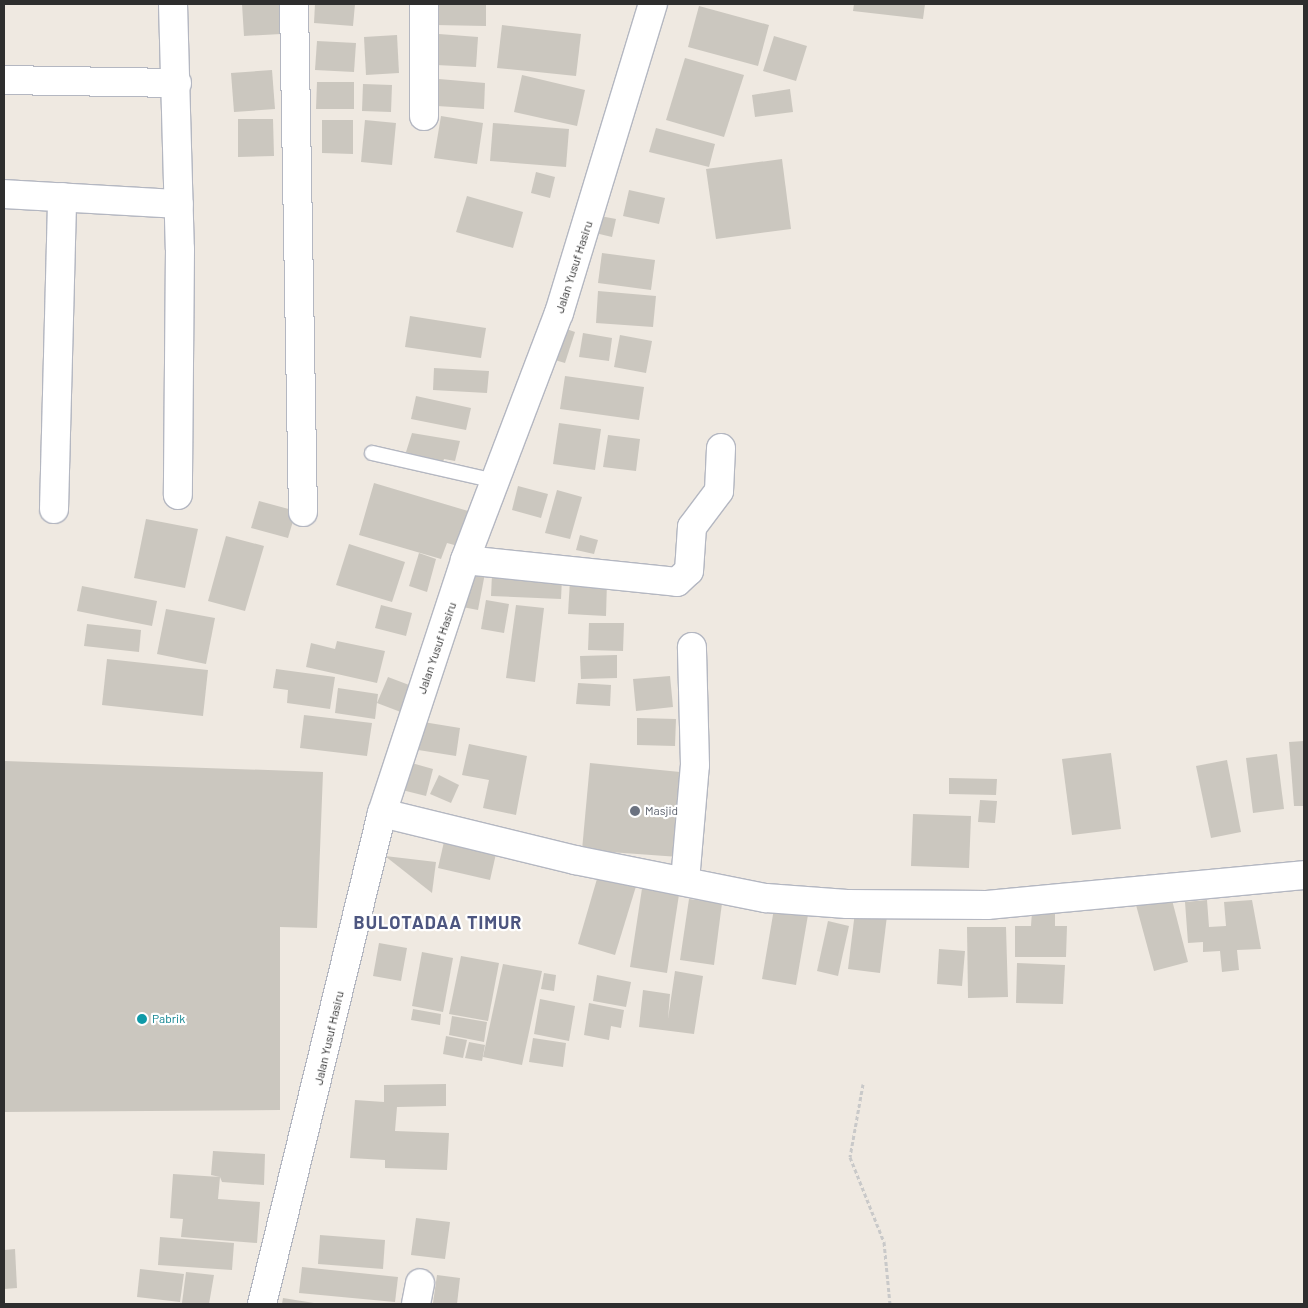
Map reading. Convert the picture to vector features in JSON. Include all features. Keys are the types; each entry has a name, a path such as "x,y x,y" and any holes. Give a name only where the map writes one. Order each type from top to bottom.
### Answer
{"street":[{"path":"173,4 180,204 178,495"},
{"path":"294,4 303,512"},
{"path":"424,4 424,116"},
{"name":"Jalan Yusuf Hasiru","path":"262,1304 382,813 465,560 565,294 654,4"},
{"path":"4,80 177,83"},
{"path":"4,194 180,204"},
{"path":"54,509 62,197"},
{"path":"465,560 677,582 689,571 692,527 719,491 721,448"},
{"path":"685,881 695,765 692,647"},
{"path":"382,813 575,860 766,898 894,906 1112,896 1304,875"}],"lane":[{"path":"372,453 495,481"}],"path":[{"path":"863,1084 850,1157 884,1242 890,1304"}],"building":[{"path":"242,4 279,4 281,34 244,36"},
{"path":"315,4 355,4 353,26 314,23"},
{"path":"436,4 486,4 486,26 435,25"},
{"path":"854,4 925,4 923,19 853,11"},
{"path":"699,6 769,25 758,66 688,47"},
{"path":"502,25 581,34 576,76 497,68"},
{"path":"439,34 478,37 476,67 436,65"},
{"path":"397,35 399,73 366,75 364,37"},
{"path":"774,36 807,46 796,81 763,71"},
{"path":"317,41 356,43 354,72 315,70"},
{"path":"685,58 744,75 724,137 666,120"},
{"path":"272,70 275,109 234,112 231,73"},
{"path":"522,75 585,90 577,126 514,112"},
{"path":"439,79 485,83 484,109 437,106"},
{"path":"317,82 354,82 354,109 316,109"},
{"path":"363,84 392,85 391,112 362,111"},
{"path":"790,89 793,112 755,117 752,95"},
{"path":"441,116 483,123 477,164 434,158"},
{"path":"238,119 273,119 274,156 238,157"},
{"path":"322,120 353,120 353,154 322,153"},
{"path":"365,120 396,123 392,165 361,162"},
{"path":"493,123 569,129 566,167 490,161"},
{"path":"656,128 715,144 709,167 649,152"},
{"path":"782,159 791,229 716,239 706,169"},
{"path":"536,172 555,177 550,198 531,193"},
{"path":"629,190 665,198 659,224 623,216"},
{"path":"467,196 523,212 513,248 456,232"},
{"path":"595,215 616,219 612,237 591,232"},
{"path":"602,253 655,260 651,290 598,283"},
{"path":"598,291 656,296 653,327 596,323"},
{"path":"410,316 486,328 481,358 405,347"},
{"path":"558,326 575,332 565,363 548,358"},
{"path":"583,333 612,338 609,361 579,357"},
{"path":"620,335 652,341 646,373 614,367"},
{"path":"434,368 489,371 487,393 433,390"},
{"path":"565,376 644,387 639,420 560,409"},
{"path":"416,396 471,408 466,430 411,419"},
{"path":"559,423 601,429 595,470 553,464"},
{"path":"412,433 460,441 455,461 444,459 442,466 406,452"},
{"path":"608,435 640,439 636,471 603,467"},
{"path":"374,483 468,511 458,546 447,543 441,559 359,535"},
{"path":"518,486 548,494 541,518 512,510"},
{"path":"557,490 582,497 570,539 545,533"},
{"path":"259,501 296,511 288,538 251,528"},
{"path":"146,519 198,529 185,588 134,578"},
{"path":"580,535 598,540 594,554 576,550"},
{"path":"226,536 264,546 245,611 208,601"},
{"path":"349,544 405,562 392,602 336,585"},
{"path":"419,553 436,559 427,592 409,586"},
{"path":"464,569 485,573 478,610 457,606"},
{"path":"492,574 562,578 561,599 491,596"},
{"path":"570,580 607,581 606,616 568,614"},
{"path":"82,586 157,601 152,626 77,611"},
{"path":"486,600 509,604 504,633 481,629"},
{"path":"381,605 412,613 406,636 375,628"},
{"path":"516,605 544,608 535,682 506,678"},
{"path":"166,609 215,618 206,664 157,654"},
{"path":"589,623 624,623 623,651 588,650"},
{"path":"87,624 141,630 139,652 84,646"},
{"path":"337,641 385,651 377,683 306,667 311,643 335,649"},
{"path":"617,655 617,678 581,679 580,656"},
{"path":"107,659 208,670 203,716 102,705"},
{"path":"276,669 335,677 330,709 287,703 288,690 273,688"},
{"path":"670,676 673,707 636,711 633,679"},
{"path":"388,677 417,688 406,714 377,703"},
{"path":"578,683 611,685 610,706 576,704"},
{"path":"338,688 378,694 375,719 335,713"},
{"path":"304,715 372,723 367,756 300,748"},
{"path":"637,718 676,719 675,746 637,745"},
{"path":"417,721 460,728 456,756 412,749"},
{"path":"1304,741 1304,806 1294,806 1289,742"},
{"path":"469,744 527,756 516,815 483,808 489,780 462,775"},
{"path":"1111,753 1121,829 1072,835 1062,759"},
{"path":"1277,754 1284,809 1253,813 1246,758"},
{"path":"401,760 433,769 426,796 394,788"},
{"path":"1227,760 1241,832 1211,838 1196,766"},
{"name":"Pabrik","path":"4,761 323,772 317,928 280,927 280,1110 4,1112"},
{"name":"Masjid","path":"590,763 690,773 679,857 582,850"},
{"path":"439,775 459,785 451,803 430,794"},
{"path":"949,778 997,779 996,795 949,794"},
{"path":"980,800 997,801 995,823 978,822"},
{"path":"913,814 971,816 969,868 911,866"},
{"path":"446,833 498,845 490,880 438,868"},
{"path":"385,856 436,862 432,893"},
{"path":"599,872 637,883 615,955 578,944"},
{"path":"643,882 680,888 667,973 630,967"},
{"path":"1171,896 1188,962 1154,971 1136,905"},
{"path":"689,899 722,903 714,965 680,960"},
{"path":"1207,900 1209,927 1226,926 1224,902 1252,900 1261,949 1237,950 1239,970 1222,972 1220,951 1203,952 1203,942 1188,943 1185,902"},
{"path":"775,903 809,909 796,985 762,979"},
{"path":"1032,911 1055,911 1055,926 1067,926 1066,957 1015,957 1015,926 1031,926"},
{"path":"855,912 887,916 880,973 848,969"},
{"path":"828,921 849,926 838,976 817,971"},
{"path":"967,927 1006,927 1008,997 968,998"},
{"path":"379,943 407,948 401,981 373,976"},
{"path":"939,949 965,951 962,986 937,984"},
{"path":"422,952 453,958 443,1012 412,1006"},
{"path":"461,956 499,963 488,1021 449,1014"},
{"path":"1017,963 1065,965 1063,1004 1016,1003"},
{"path":"503,964 542,971 522,1065 483,1057"},
{"path":"675,971 703,976 694,1034 639,1027 643,990 670,994 668,1019"},
{"path":"544,973 556,975 554,991 541,989"},
{"path":"597,975 631,982 626,1007 593,1001"},
{"path":"540,999 575,1006 569,1041 534,1034"},
{"path":"589,1003 624,1010 621,1028 611,1026 609,1040 584,1035"},
{"path":"413,1009 441,1014 440,1025 411,1020"},
{"path":"452,1016 487,1022 484,1042 449,1035"},
{"path":"446,1036 467,1040 463,1058 443,1054"},
{"path":"533,1038 566,1043 563,1067 529,1062"},
{"path":"469,1042 485,1045 482,1061 465,1058"},
{"path":"446,1084 446,1106 397,1107 395,1131 449,1133 447,1170 385,1168 385,1160 350,1158 355,1100 384,1102 384,1085"},
{"path":"213,1151 265,1154 264,1185 222,1182 220,1177 211,1175"},
{"path":"173,1174 220,1177 218,1199 260,1202 257,1243 181,1237 183,1219 170,1218"},
{"path":"416,1218 450,1222 445,1259 411,1255"},
{"path":"320,1235 385,1240 383,1269 318,1264"},
{"path":"160,1237 234,1243 232,1270 158,1265"},
{"path":"15,1249 17,1288 4,1289 4,1250"},
{"path":"302,1267 398,1277 395,1302 299,1293"},
{"path":"140,1269 184,1274 180,1302 137,1297"},
{"path":"186,1272 214,1275 209,1304 182,1303"},
{"path":"437,1275 460,1278 457,1304 433,1303"},
{"path":"283,1298 314,1303 314,1304 282,1304"}],"place":[{"name":"Masjid","path":"635,811"},
{"name":"Pabrik","path":"142,1019"}],"district":[{"name":"BULOTADAA TIMUR","path":"438,922"}]}
